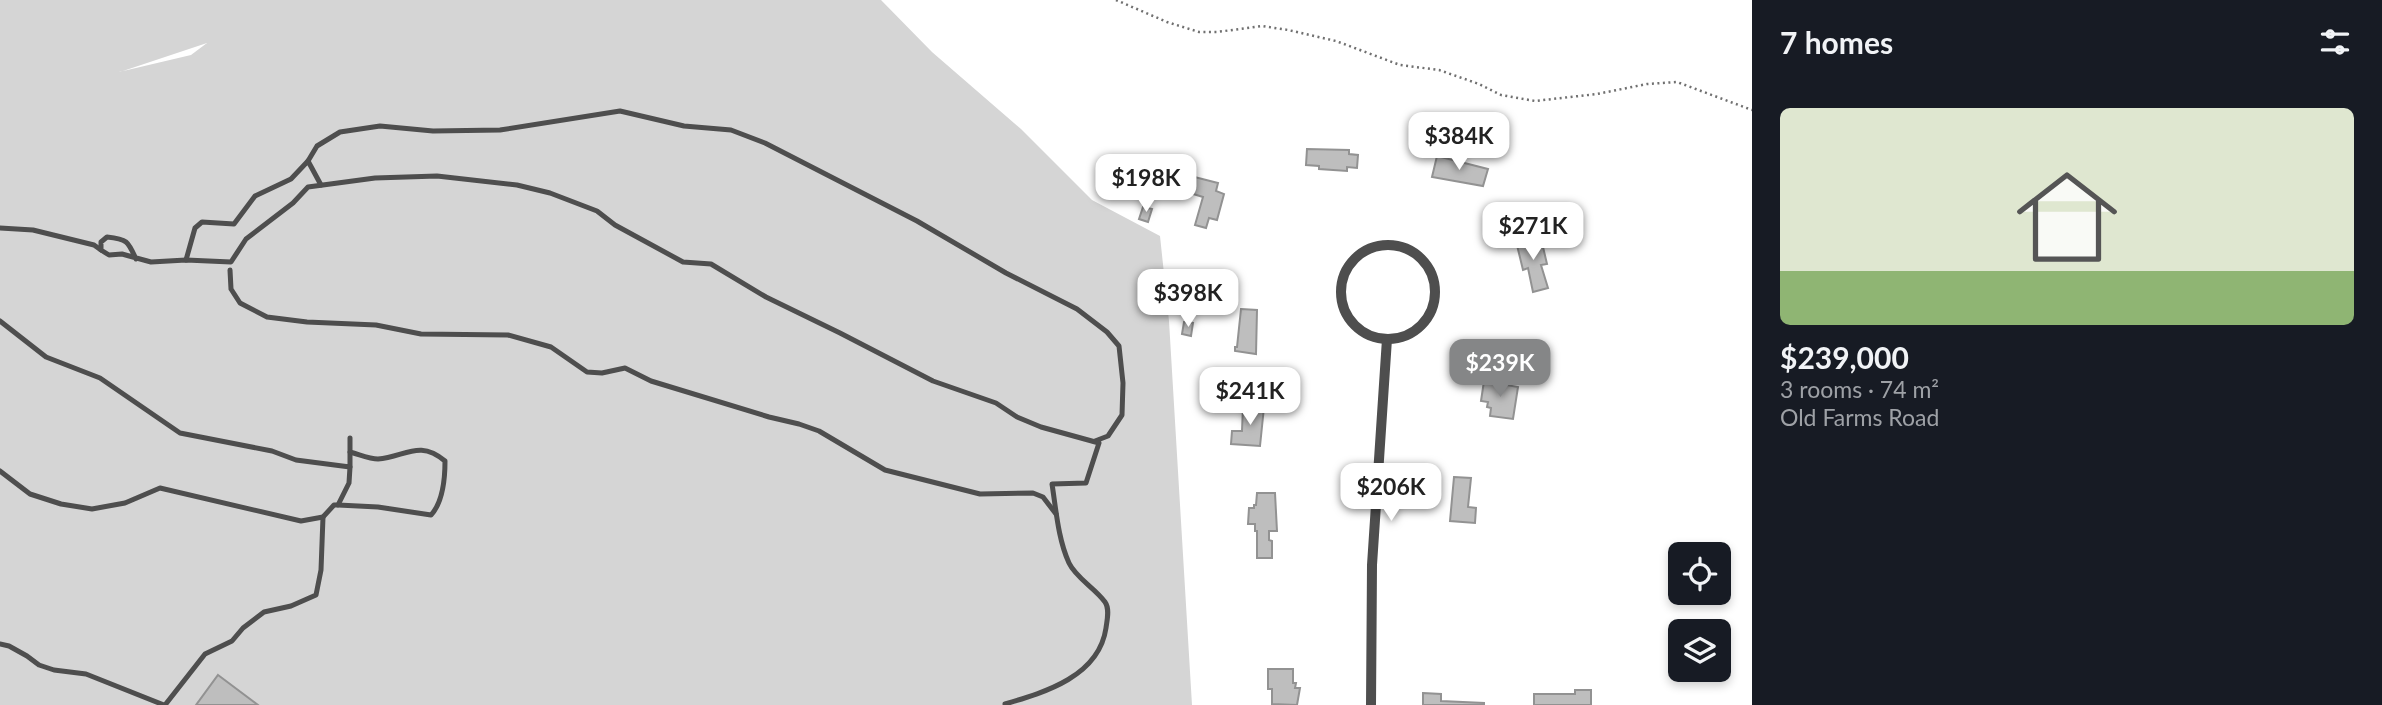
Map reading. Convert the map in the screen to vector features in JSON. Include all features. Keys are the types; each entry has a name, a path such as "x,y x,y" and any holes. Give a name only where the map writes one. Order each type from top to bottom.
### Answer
{"street":[{"path":"1390,245 1412,251 1428,266 1434,280 1435,296 1432,310 1424,323 1413,332 1387,339 1376,337 1356,326 1343,306 1342,287 1343,277 1350,264 1361,253 1390,245"},
{"path":"1371,705 1372,565 1387,339"}],"lane":[{"path":"186,260 195,228 202,222 234,224 256,196 291,179 308,161 317,146 340,132 380,126 433,131 500,130 620,111 684,126 731,130 765,143 917,221 994,267 1077,309 1107,332 1119,346 1123,383 1122,415 1108,436 1095,442"},
{"path":"308,161 321,185"},
{"path":"0,228 33,230 94,245 109,255 122,254 152,262 231,262 246,239 293,203 308,187 375,178 437,176 517,185 550,193 597,211 615,225 682,262 711,264 766,298 933,381 996,403 1017,417 1041,427 1099,443 1086,483 1052,484 1070,566 1107,604 1104,643 1083,670 1051,689 1006,705"},
{"path":"101,250 101,242 107,237 121,238 129,243 136,259"},
{"path":"230,270 231,289 240,303 267,317 376,325 421,334 508,335 551,347 587,372 602,373 625,368 651,381 800,424 819,431 886,470 980,494 1033,493 1043,497 1058,515"},
{"path":"0,321 46,357 100,378 180,433 272,451 296,460 350,467"},
{"path":"338,505 349,483 350,439"},
{"path":"0,471 30,494 61,504 92,509 125,503 160,488 301,521 323,517 334,505 378,507 431,515 437,509 445,476 444,461 429,451 406,451 377,459 350,452"},
{"path":"0,644 27,656 39,666 86,674 165,705 205,654 232,641 243,628 264,612 291,606 316,595 321,570 323,517"}],"path":[{"path":"1116,0 1167,22 1199,32 1262,26 1336,41 1400,65 1439,70 1501,95 1535,101 1597,94 1647,84 1678,82 1752,110"}],"shaded area":[{"path":"0,0 881,0 932,52 1021,129 1092,200 1160,236 1169,321 1192,705 0,705","holes":["207,43 191,55 122,71"]}],"building":[{"path":"1307,149 1349,150 1349,154 1358,155 1357,168 1347,167 1347,171 1306,165"},
{"path":"1437,156 1488,169 1483,186 1432,177"},
{"path":"1171,171 1218,183 1216,191 1224,194 1217,220 1209,218 1206,228 1195,225 1203,197 1167,186"},
{"path":"1143,207 1152,209 1148,222 1139,219"},
{"path":"1535,236 1538,248 1543,247 1547,264 1541,265 1548,288 1533,292 1528,268 1523,270 1516,241"},
{"path":"1241,309 1257,310 1256,354 1235,351"},
{"path":"1184,322 1193,323 1191,336 1182,334"},
{"path":"1484,381 1518,387 1513,419 1490,416 1491,408 1487,407 1488,402 1481,401"},
{"path":"1243,406 1264,407 1260,446 1231,444 1232,431 1242,431"},
{"path":"1454,477 1471,478 1468,507 1476,508 1475,523 1450,521"},
{"path":"1257,493 1275,493 1277,531 1269,531 1272,558 1257,558 1257,531 1255,524 1248,524 1249,508 1256,505"},
{"path":"1268,669 1293,669 1293,683 1296,683 1295,688 1300,688 1297,705 1272,704 1272,689 1268,689"},
{"path":"218,675 258,705 196,705"},
{"path":"1575,690 1591,690 1591,705 1534,705 1534,694 1575,694"},
{"path":"1423,693 1441,694 1441,701 1484,705 1423,705"}]}
